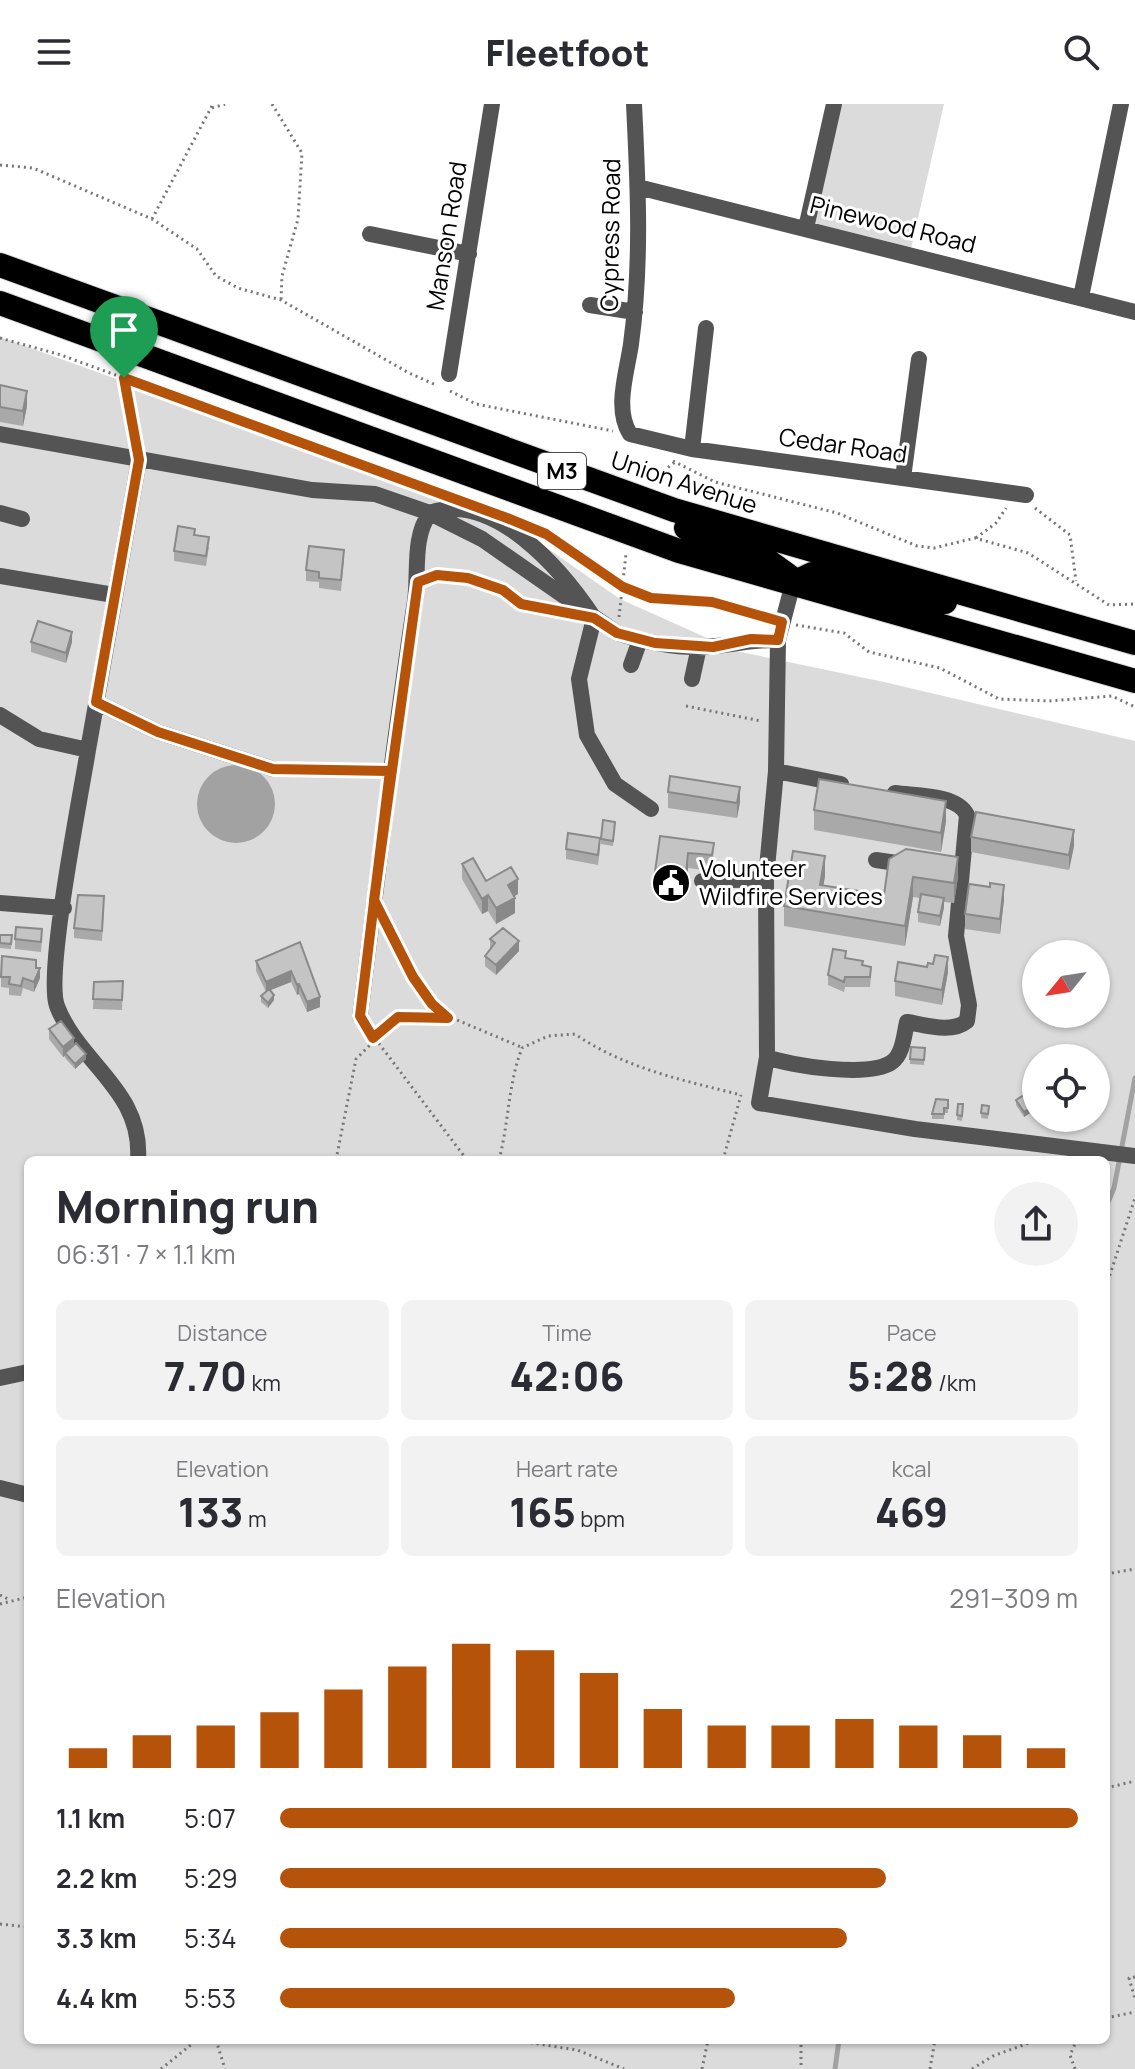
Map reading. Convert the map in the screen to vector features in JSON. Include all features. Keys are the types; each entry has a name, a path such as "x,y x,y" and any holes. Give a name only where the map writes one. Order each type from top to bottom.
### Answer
{"highway":[{"name":"Union Avenue","path":"0,265 586,480 753,535 1135,643"},
{"name":"M3","path":"0,303 598,523 793,583 1135,681"},
{"path":"586,480 630,504 764,558 783,570 793,583 805,576 820,574 914,598 963,603 987,601"}],"street":[{"name":"Manson Road","path":"449,374 492,104"},
{"name":"Cypress Road","path":"630,434 622,412 635,312 640,238 634,104"},
{"path":"806,228 834,104"},
{"path":"1081,297 1119,105"},
{"name":"Pinewood Road","path":"638,187 1135,312"},
{"path":"370,234 469,254"},
{"path":"590,305 635,312"},
{"path":"692,449 706,328"},
{"path":"903,478 919,359"},
{"path":"0,434 312,490 375,494 430,513"},
{"path":"630,434 655,441"},
{"name":"Cedar Road","path":"655,441 692,449 1019,494"},
{"path":"138,1156 134,1115 56,1004 54,984 88,750 139,460"},
{"path":"360,1016 390,771 418,582 419,533 430,513 448,506 467,509 504,526 537,550 567,578 594,618 617,633 640,640 699,647 751,639 778,640"},
{"path":"0,513 22,519"},
{"path":"0,576 114,595"},
{"path":"793,583 778,640 779,724 766,879 767,1057 759,1103 915,1129 1135,1156"},
{"path":"594,618 579,679 587,735 615,784 651,809"},
{"path":"631,665 640,640"},
{"path":"692,679 699,647"},
{"path":"96,702 158,732 273,769"},
{"path":"0,715 39,739 88,750"},
{"path":"767,1057 792,1065 873,1069 889,1064 898,1055 907,1022 943,1028 967,1021 969,1005 956,936 949,869 969,824 963,807 954,802 776,771"},
{"path":"876,860 949,869"},
{"path":"702,881 766,879"},
{"path":"0,903 64,908"},
{"path":"0,1378 24,1373"},
{"path":"0,1488 24,1494"}],"path":[{"path":"152,219 212,106 225,104"},
{"path":"272,104 302,153 298,219 282,276 281,300"},
{"path":"0,165 33,168 152,219 197,249 216,276 238,288 281,300 409,373 476,404 630,434"},
{"path":"0,338 124,378 447,496"},
{"path":"124,378 139,460"},
{"path":"655,441 674,462 715,482 837,513 917,546 934,548 975,538 1002,517 1019,494 1070,535 1076,581"},
{"path":"649,482 692,449"},
{"path":"533,529 623,587 651,598 712,602 782,622 844,633 869,652 940,668 991,697 1049,701 1112,696 1135,707"},
{"path":"975,538 1028,553 1109,605 1134,605"},
{"path":"623,587 626,554"},
{"path":"418,582 437,575 468,578 503,590 521,604 594,618"},
{"path":"686,706 779,724"},
{"path":"273,769 390,771"},
{"path":"374,900 413,977 432,1004 448,1018"},
{"path":"360,1016 373,1038 464,1156"},
{"path":"337,1156 349,1079 356,1059 373,1038 398,1017 448,1018 502,1036 522,1048"},
{"path":"500,1156 510,1121 512,1075 522,1048 548,1036 575,1034 590,1044 674,1080 741,1095 759,1103"},
{"path":"724,1156 741,1095"},
{"path":"1110,1275 1135,1198"},
{"path":"1110,1573 1135,1569"},
{"path":"0,1595 10,1600"},
{"path":"0,1604 24,1598"},
{"path":"1110,1787 1135,1781"},
{"path":"0,1924 24,1927"},
{"path":"1135,1977 1129,1978 1135,1999"},
{"path":"1110,2017 1135,2012"},
{"path":"161,2069 192,2044"},
{"path":"217,2044 225,2069"},
{"path":"539,2044 577,2050 624,2069"},
{"path":"702,2069 707,2044"},
{"path":"800,2044 801,2069"},
{"path":"930,2069 934,2044"},
{"path":"972,2069 993,2056 1026,2044"},
{"path":"1075,2044 1070,2055 1075,2069"}],"shaded area":[{"path":"834,104 944,104 910,253 806,228"},
{"path":"0,337 507,520 620,599 736,651 1135,741 1135,2069 0,2069"},
{"path":"236,765 251,768 268,782 275,804 272,819 258,836 236,843 221,840 204,826 197,804 200,789 214,772"}],"building":[{"path":"0,385 27,391 23,411 0,407"},
{"path":"178,526 195,529 194,535 209,537 206,556 174,551"},
{"path":"309,546 344,550 341,580 319,578 319,572 306,570"},
{"path":"38,621 72,632 66,653 31,642"},
{"path":"670,776 740,787 737,803 668,792"},
{"path":"819,779 946,801 941,833 814,810"},
{"path":"976,812 1074,830 1069,855 971,837"},
{"path":"603,820 615,822 613,841 601,839"},
{"path":"568,833 600,838 598,855 566,849"},
{"path":"660,836 714,843 712,855 688,853 685,883 654,879"},
{"path":"906,849 958,857 954,883 913,877 905,926 784,906 793,851 825,856 820,885 884,895 889,859"},
{"path":"473,858 486,881 511,867 518,879 508,885 515,898 496,908 488,895 482,899 462,864"},
{"path":"990,883 1004,885 1000,919 965,914 969,884 990,887"},
{"path":"921,894 944,898 940,916 918,912"},
{"path":"78,895 104,896 102,931 74,928"},
{"path":"16,927 42,929 41,942 15,939"},
{"path":"503,928 519,941 496,965 485,956 495,943 490,939"},
{"path":"0,935 12,935 11,944 0,943"},
{"path":"300,942 320,997 307,1002 291,971 266,982 256,961"},
{"path":"833,949 846,951 845,958 863,961 862,965 871,967 870,977 845,977 844,982 828,975"},
{"path":"935,955 948,957 942,990 895,981 898,962 927,967 928,963 933,964"},
{"path":"2,956 36,960 36,968 40,968 34,982 23,978 21,986 9,984 10,977 1,977"},
{"path":"123,981 122,1000 93,999 94,982"},
{"path":"269,989 274,995 268,1003 261,996"},
{"path":"61,1021 74,1038 63,1047 49,1029"},
{"path":"76,1043 86,1054 75,1064 65,1053"},
{"path":"911,1047 925,1048 924,1060 910,1059"},
{"path":"936,1099 948,1100 944,1114 932,1114"},
{"path":"958,1104 963,1104 962,1116 957,1115"},
{"path":"982,1105 989,1106 988,1114 981,1113"}],"waterway":[{"path":"1110,1198 1135,1078"},
{"path":"835,2069 838,2044"}],"place":[{"name":"Volunteer Wildfire Services","path":"671,883"}],"route":[{"path":"124,378 139,460 96,702 158,732 273,769 390,771 382,835 374,900 360,1016 373,1038 398,1017 448,1018 432,1004 413,977 374,900 418,582 437,575 468,578 503,590 521,604 594,618 617,633 668,644 713,647 751,639 778,640 782,622 712,602 651,598 623,587 546,534 124,378"}]}
